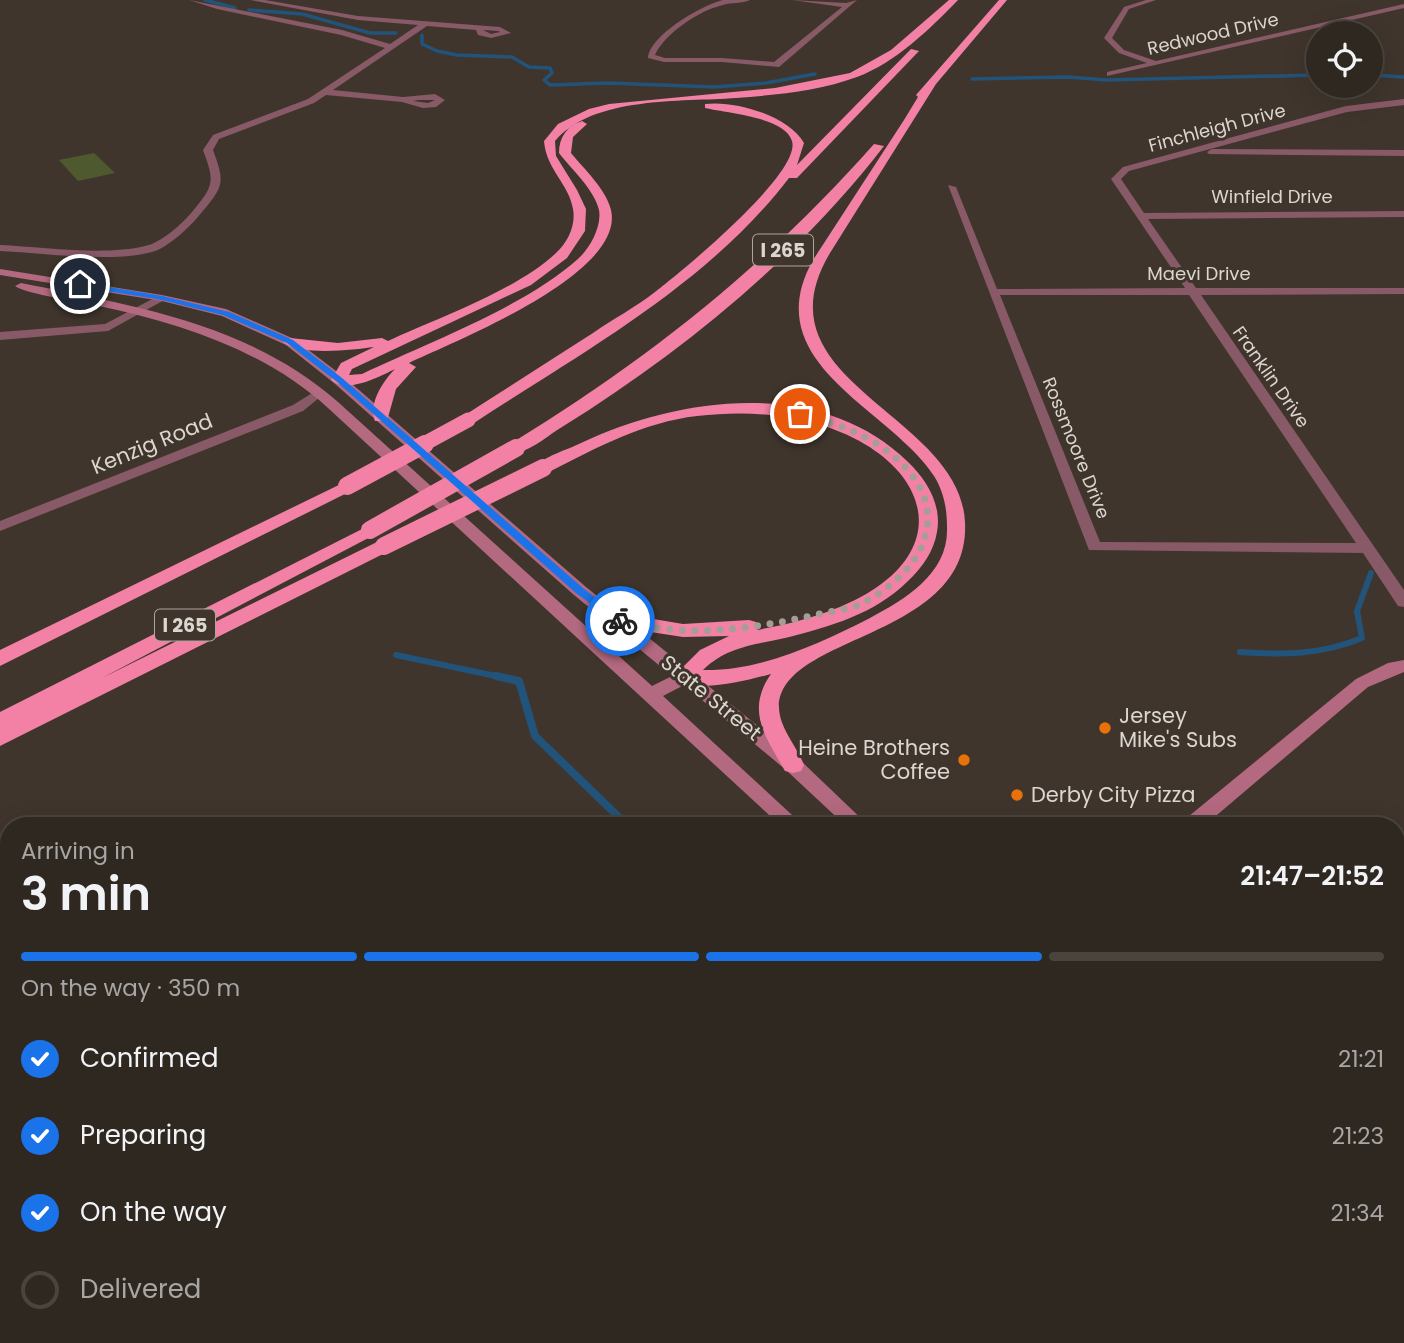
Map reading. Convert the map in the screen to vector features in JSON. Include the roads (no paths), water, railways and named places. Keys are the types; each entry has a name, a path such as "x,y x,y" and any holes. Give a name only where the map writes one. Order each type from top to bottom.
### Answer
{"highway":[{"path":"339,380 346,366 526,282 543,272 569,249 581,226 582,215 575,193 548,154 548,144 561,127 589,114 627,104 784,90 853,74 884,60 954,0"},
{"name":"I 265","path":"0,659 348,486 468,420 659,296 775,195 965,0"},
{"name":"I 265","path":"0,722 370,530 560,422 669,345 759,272 820,213 1003,0"},
{"path":"793,765 784,742 773,728 768,711 773,684 792,665 877,624 928,589 946,569 956,547 960,525 956,503 947,481 921,452 833,370 810,333 806,315 810,280 818,264 931,84"},
{"path":"339,380 365,378 513,308 556,283 586,259 603,235 605,211 594,190 570,162 564,144 575,129 602,115 641,107 687,104 753,113 785,126 799,144 798,153 740,227"},
{"path":"290,342 338,347 371,345 433,324"},
{"path":"381,418 383,399 390,383 430,348"},
{"path":"0,738 543,468 631,428 698,410 732,408 778,411 831,422 860,434 904,466 919,484 928,506 929,528 922,551 907,571 885,590 833,619 717,648 684,677"},
{"path":"618,620 656,630 702,633 858,606"},
{"path":"684,677 728,677 755,672 844,639"}],"main road":[{"name":"State Street","path":"0,272 162,298 226,313 290,342 339,380 580,591 793,765 849,817"},
{"name":"State Street","path":"0,282 139,311 202,329 240,343 298,376 784,817"},
{"path":"317,394 339,380"},
{"path":"1202,817 1362,684 1394,667 1404,666"},
{"path":"651,695 684,677"}],"street":[{"path":"192,0 232,12 357,36 391,47"},
{"path":"253,0 358,18 478,28"},
{"path":"747,0 720,3 709,8 659,42 651,56 664,60 722,60 776,65 850,3"},
{"path":"795,0 850,3"},
{"path":"1153,0 1126,8 1108,38 1114,47 1156,63"},
{"path":"232,12 262,2"},
{"path":"1383,2 1404,6"},
{"name":"Redwood Drive","path":"1111,74 1404,6"},
{"path":"0,248 118,253 151,249 188,223 216,189 217,174 208,150 216,137 303,105 425,24"},
{"path":"326,92 403,100"},
{"name":"Finchleigh Drive","path":"1121,172 1346,109 1404,102"},
{"path":"1187,152 1404,153"},
{"name":"Franklin Drive","path":"1121,172 1116,179 1140,216 1404,602"},
{"name":"Rossmoore Drive","path":"951,187 1094,547 1368,548"},
{"name":"Winfield Drive","path":"1140,216 1404,214"},
{"name":"Maevi Drive","path":"994,292 1404,291"},
{"path":"0,337 99,329 115,325 162,298"},
{"name":"Kenzig Road","path":"0,526 298,408 317,394"}],"waterway":[{"path":"205,0 235,8"},
{"path":"249,10 302,14 370,33 396,33"},
{"path":"422,35 422,44 437,51 457,55 512,57 529,67 550,68 552,73 544,80 550,85 607,83 715,87 766,83 815,74"},
{"path":"972,79 1069,77 1106,80 1306,75"},
{"path":"1383,76 1404,77"},
{"path":"1240,652 1317,651 1362,638 1357,611 1371,573"},
{"path":"396,655 505,678"},
{"path":"496,676 519,681 535,736 619,817"}],"place":[{"name":"Jersey Mike's Subs","path":"1105,728"},
{"name":"Heine Brothers Coffee","path":"964,760"},
{"name":"Derby City Pizza","path":"1017,795"}]}
